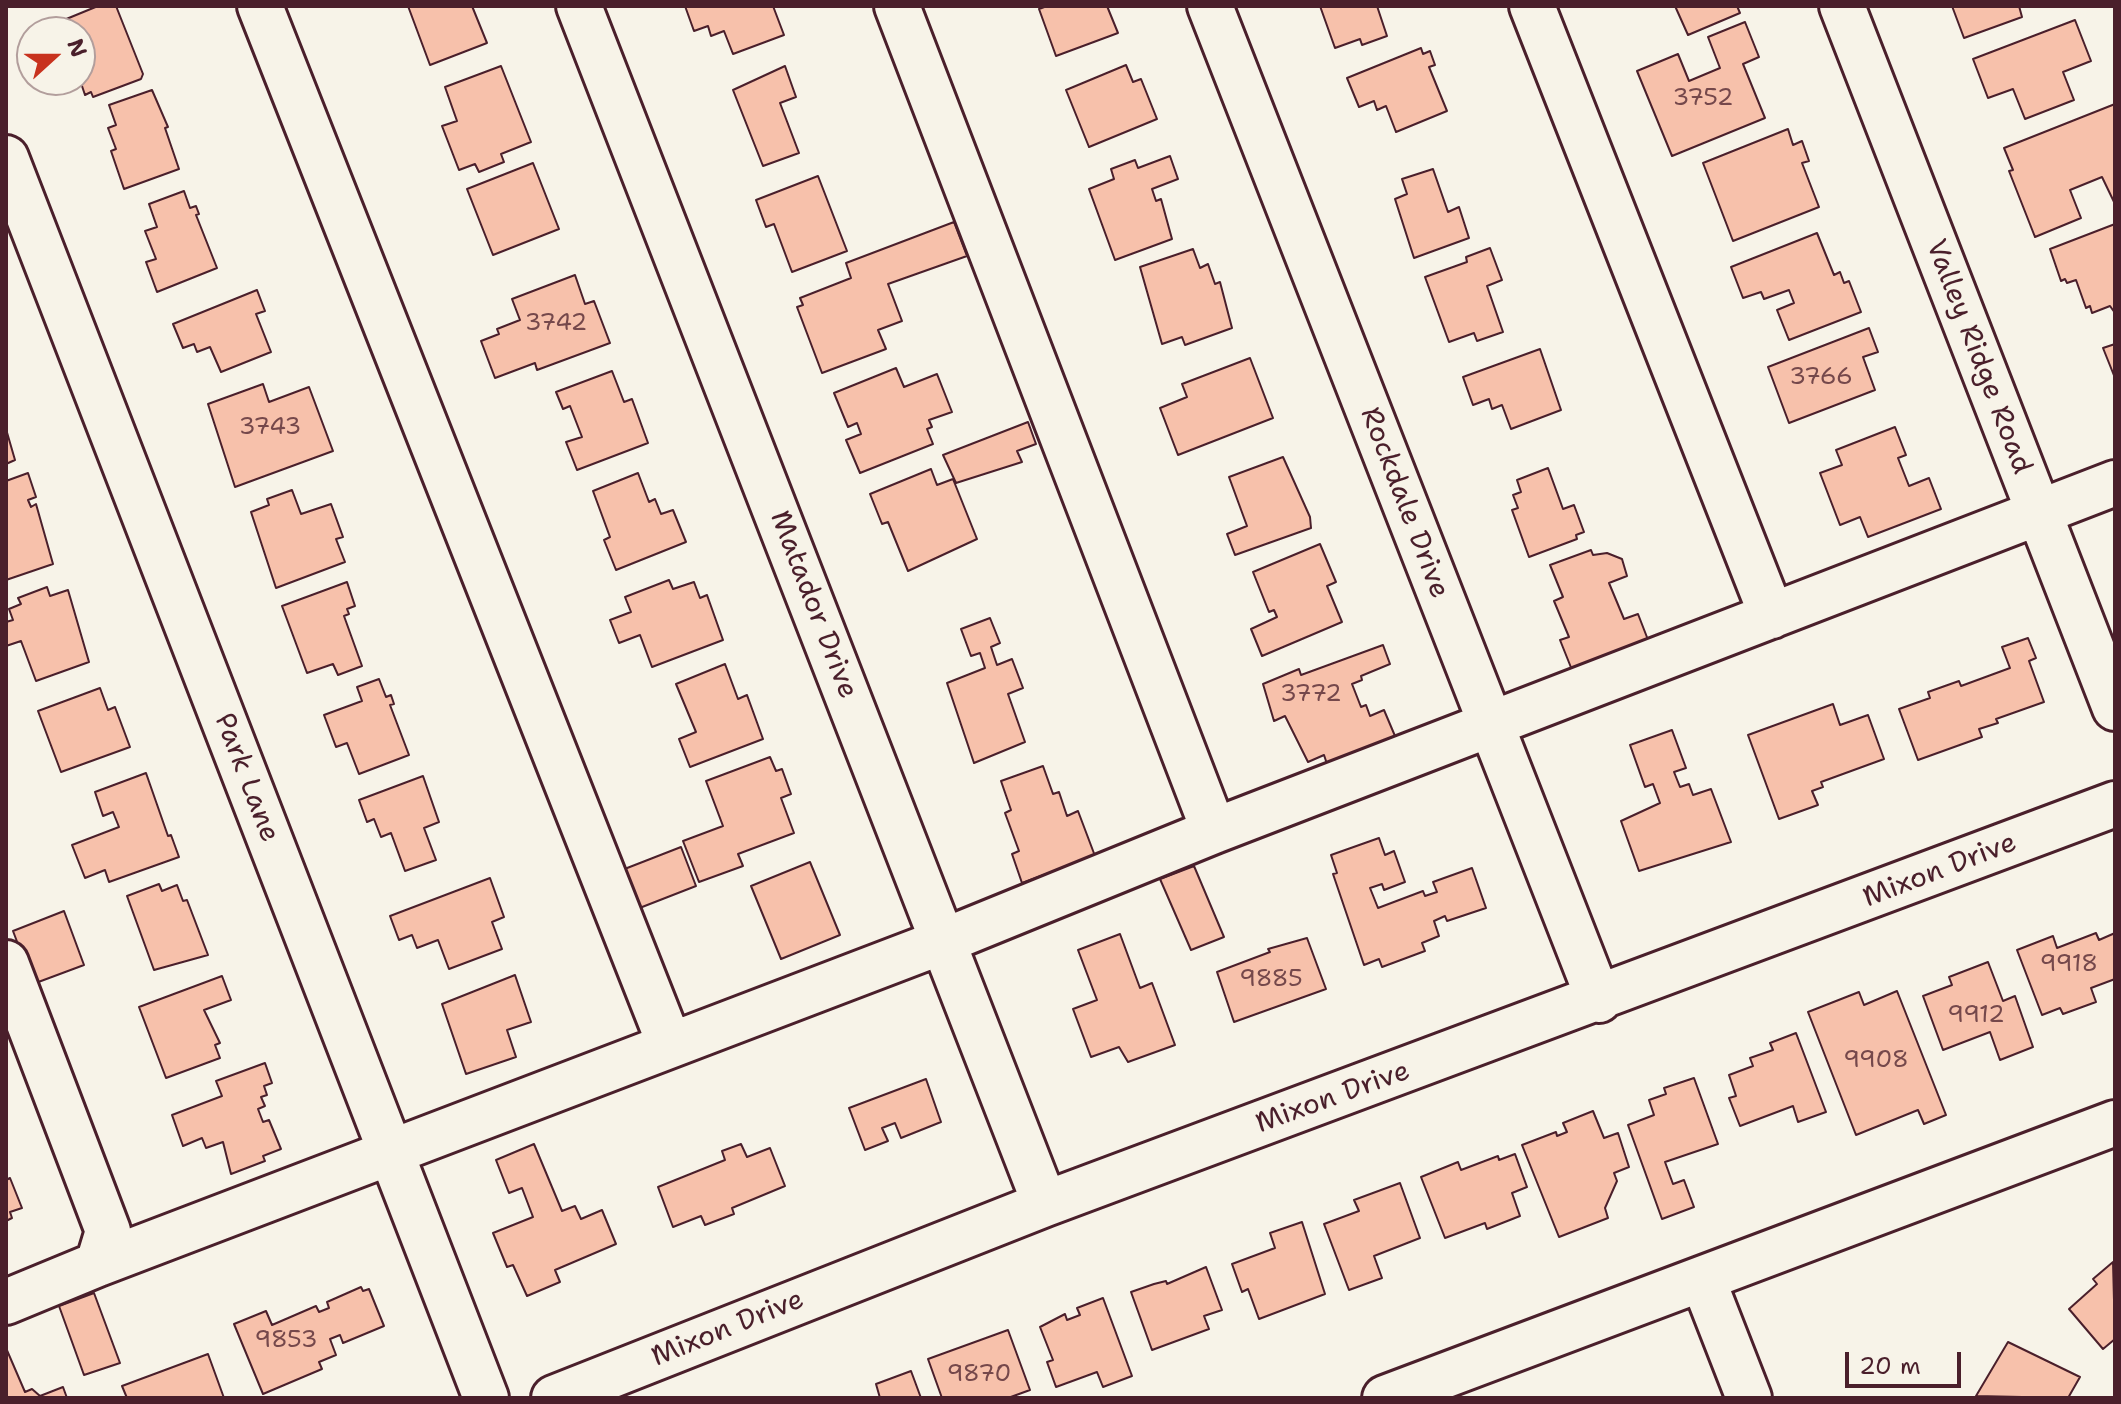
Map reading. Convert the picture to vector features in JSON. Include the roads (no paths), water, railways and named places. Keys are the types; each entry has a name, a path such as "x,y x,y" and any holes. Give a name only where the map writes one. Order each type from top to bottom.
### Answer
{"street":[{"path":"260,6 670,1045"},
{"name":"Matador Drive","path":"579,6 1045,1204"},
{"path":"897,6 1214,831"},
{"name":"Rockdale Drive","path":"1210,6 1599,1000"},
{"path":"1532,6 1772,616"},
{"name":"Valley Ridge Road","path":"1842,6 2115,708"},
{"name":"Park Lane","path":"6,158 486,1398"},
{"path":"6,1302 390,1150 944,941 1214,831 2115,483"},
{"name":"Mixon Drive","path":"554,1398 1045,1204 1599,1000 2115,804"},
{"path":"6,963 101,1207 108,1231 98,1264"},
{"path":"1385,1398 2115,1123"},
{"path":"1703,1280 1749,1398"}]}
